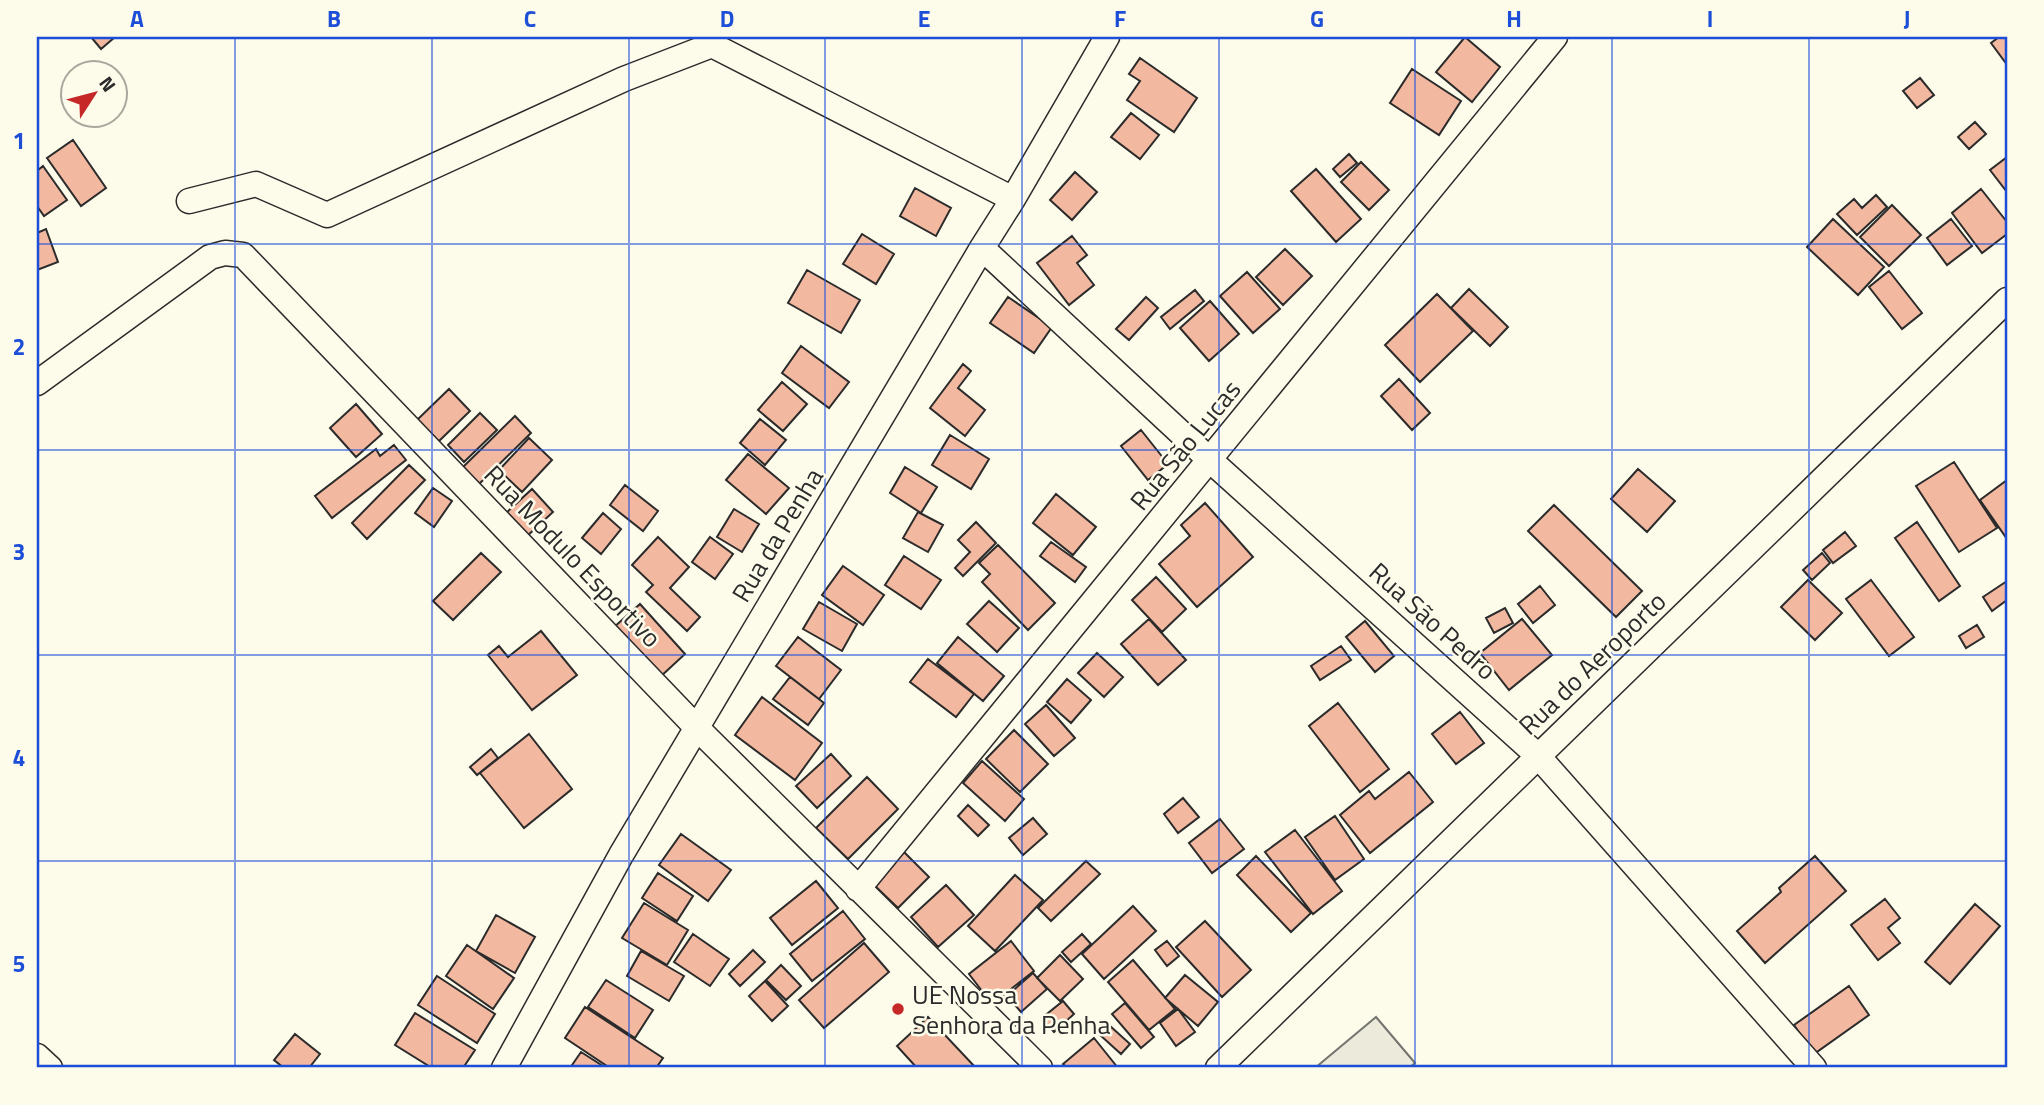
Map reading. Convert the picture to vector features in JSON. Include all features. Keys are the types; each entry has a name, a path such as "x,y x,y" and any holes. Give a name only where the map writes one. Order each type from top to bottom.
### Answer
{"street":[{"name":"Rua da Penha","path":"504,1068 621,855 1107,37"},
{"name":"Rua São Lucas","path":"858,889 1211,461 1555,37"},
{"path":"189,201 256,184 327,215 624,79 712,45 1013,199"},
{"name":"Rua São Pedro","path":"982,248 1211,461 1538,756 1814,1068"},
{"name":"Rua Modulo Esportivo","path":"37,383 210,257 225,253 243,255 697,728 1040,1068"},
{"name":"Rua do Aeroporto","path":"1218,1068 2007,300"},
{"path":"37,1056 50,1068"}],"shaded area":[{"path":"1376,1017 1415,1063 1409,1068 1315,1068"}],"building":[{"path":"91,37 115,37 101,49"},
{"path":"1465,37 1500,67 1472,102 1436,72"},
{"path":"1999,37 2007,37 2005,62 1991,43"},
{"path":"1140,58 1197,98 1174,132 1127,100 1140,81 1129,74"},
{"path":"1412,69 1461,101 1439,135 1390,103"},
{"path":"1920,78 1934,95 1917,108 1903,91"},
{"path":"1131,113 1159,135 1140,159 1111,137"},
{"path":"1975,122 1986,134 1969,149 1958,137"},
{"path":"73,140 106,188 81,206 47,158"},
{"path":"1349,154 1357,163 1340,177 1333,169"},
{"path":"2007,157 2007,192 1990,170"},
{"path":"1361,162 1389,190 1369,210 1341,182"},
{"path":"43,166 67,200 44,216 37,206 37,171"},
{"path":"1316,169 1361,219 1336,242 1291,191"},
{"path":"1075,172 1097,192 1072,220 1050,200"},
{"path":"915,188 951,208 936,236 900,216"},
{"path":"1981,189 2007,222 2007,234 1982,253 1952,213"},
{"path":"1876,195 1887,207 1857,235 1837,214 1854,199 1862,208"},
{"path":"1892,205 1921,235 1889,266 1860,237"},
{"path":"1833,219 1884,267 1858,295 1807,247"},
{"path":"1951,219 1972,246 1947,265 1927,238"},
{"path":"46,229 58,262 37,270 37,233"},
{"path":"862,234 894,254 876,284 843,264"},
{"path":"1072,236 1087,255 1077,263 1094,285 1069,305 1037,263"},
{"path":"1285,249 1312,276 1283,305 1256,277"},
{"path":"807,270 860,300 841,333 788,303"},
{"path":"1889,271 1922,313 1902,329 1869,287"},
{"path":"1247,272 1280,309 1253,333 1220,296"},
{"path":"1469,289 1508,327 1490,346 1451,308"},
{"path":"1195,290 1204,301 1170,329 1161,317"},
{"path":"1437,294 1473,331 1420,382 1385,345"},
{"path":"1008,297 1052,327 1034,353 990,323"},
{"path":"1146,297 1158,308 1129,340 1116,329"},
{"path":"1210,301 1239,334 1209,361 1180,328"},
{"path":"801,346 849,382 829,408 782,373"},
{"path":"963,364 971,371 958,388 985,410 965,436 930,408"},
{"path":"1399,379 1430,413 1412,430 1381,396"},
{"path":"782,382 807,404 783,431 758,410"},
{"path":"449,389 470,411 438,442 417,420"},
{"path":"356,404 382,434 356,457 330,428"},
{"path":"480,413 497,430 464,462 448,445"},
{"path":"515,416 531,433 477,486 461,469"},
{"path":"760,419 786,440 765,465 740,443"},
{"path":"1141,430 1168,464 1148,480 1121,446"},
{"path":"950,435 989,459 971,489 932,465"},
{"path":"529,438 552,460 522,492 499,470"},
{"path":"394,445 406,460 332,518 315,496 376,449 380,456"},
{"path":"748,454 789,488 766,514 726,480"},
{"path":"1954,462 1997,528 1959,552 1916,486"},
{"path":"409,465 425,480 367,539 352,523"},
{"path":"905,467 937,487 921,513 890,493"},
{"path":"1638,469 1675,501 1647,532 1611,499"},
{"path":"2007,480 2007,539 1980,500"},
{"path":"625,485 658,511 643,531 610,505"},
{"path":"433,488 452,501 434,527 415,513"},
{"path":"532,489 553,512 526,537 505,514"},
{"path":"1056,494 1096,527 1073,555 1033,523"},
{"path":"1205,503 1253,557 1197,607 1159,564 1190,536 1181,525"},
{"path":"1554,505 1642,591 1616,617 1528,531"},
{"path":"734,509 759,524 742,552 717,537"},
{"path":"918,512 943,525 928,552 903,538"},
{"path":"603,513 621,529 601,554 582,538"},
{"path":"976,522 996,543 963,576 955,568 970,552 958,540"},
{"path":"1917,522 1960,586 1939,601 1895,538"},
{"path":"1845,532 1856,546 1833,563 1823,550"},
{"path":"658,537 689,567 670,588 700,617 687,631 646,592 653,585 632,565"},
{"path":"710,537 733,554 715,579 692,562"},
{"path":"1051,542 1086,567 1075,582 1040,556"},
{"path":"998,545 1055,603 1028,630 982,582 990,574 979,563"},
{"path":"481,553 501,572 453,620 433,601"},
{"path":"1822,553 1830,563 1812,580 1803,570"},
{"path":"904,556 941,580 921,609 885,585"},
{"path":"843,566 884,595 863,625 822,595"},
{"path":"1156,577 1186,609 1162,632 1132,600"},
{"path":"1808,580 1842,613 1815,640 1781,607"},
{"path":"1871,580 1914,637 1889,656 1846,599"},
{"path":"2007,581 2007,600 1992,611 1983,597"},
{"path":"1540,586 1555,605 1533,623 1518,604"},
{"path":"989,601 1019,628 997,652 967,624"},
{"path":"819,602 857,624 842,651 803,629"},
{"path":"640,604 685,654 659,678 613,628"},
{"path":"1505,608 1513,623 1494,633 1486,618"},
{"path":"1149,619 1186,660 1158,685 1121,644"},
{"path":"1522,619 1552,655 1509,690 1480,653"},
{"path":"1365,621 1394,656 1375,672 1346,637"},
{"path":"1977,625 1984,637 1966,648 1959,636"},
{"path":"541,631 577,675 532,710 488,655 499,646 508,657"},
{"path":"798,637 841,670 819,699 776,666"},
{"path":"958,637 1004,676 983,701 937,663"},
{"path":"1341,646 1351,660 1320,680 1311,666"},
{"path":"1097,653 1123,677 1104,697 1078,673"},
{"path":"928,659 974,694 956,717 910,682"},
{"path":"790,677 824,703 808,725 773,699"},
{"path":"1067,679 1091,700 1071,723 1047,702"},
{"path":"762,697 822,743 795,780 735,735"},
{"path":"1338,703 1389,769 1360,792 1309,726"},
{"path":"1046,705 1075,738 1054,756 1025,724"},
{"path":"1460,712 1484,743 1456,764 1432,734"},
{"path":"1014,730 1048,764 1020,792 986,759"},
{"path":"529,734 572,789 524,828 480,773"},
{"path":"491,749 498,758 477,775 470,767"},
{"path":"831,754 851,776 817,808 796,786"},
{"path":"982,761 1024,799 1005,821 963,783"},
{"path":"1409,772 1433,802 1370,853 1340,815 1369,791 1375,799"},
{"path":"867,777 898,809 848,859 816,828"},
{"path":"1183,798 1199,817 1178,833 1164,814"},
{"path":"968,805 989,825 978,836 958,816"},
{"path":"1335,816 1364,859 1335,880 1305,837"},
{"path":"1033,818 1047,834 1023,855 1009,838"},
{"path":"1220,819 1244,849 1212,873 1189,843"},
{"path":"1295,830 1342,891 1313,914 1265,852"},
{"path":"681,834 731,870 708,901 659,865"},
{"path":"904,852 929,877 898,908 873,884"},
{"path":"1256,856 1311,913 1291,932 1237,875"},
{"path":"1815,856 1846,891 1765,963 1737,931 1781,892 1779,888"},
{"path":"1086,861 1100,874 1051,921 1038,908"},
{"path":"658,873 693,896 677,921 642,898"},
{"path":"1015,875 1043,900 995,951 968,926"},
{"path":"816,881 838,908 792,945 770,918"},
{"path":"946,885 974,915 938,947 911,917"},
{"path":"1885,899 1900,918 1888,928 1900,943 1878,960 1851,925"},
{"path":"644,903 688,930 667,965 622,938"},
{"path":"1975,904 2000,926 1950,984 1925,962"},
{"path":"1133,906 1156,931 1104,979 1082,954"},
{"path":"843,911 865,939 812,981 790,954"},
{"path":"496,915 535,937 515,973 476,951"},
{"path":"1205,921 1251,970 1222,997 1176,947"},
{"path":"693,934 729,959 710,986 674,962"},
{"path":"1082,934 1091,944 1071,962 1062,952"},
{"path":"1011,941 1034,971 992,1004 969,974"},
{"path":"1167,941 1179,956 1167,966 1155,950"},
{"path":"864,943 889,972 824,1028 799,1000"},
{"path":"467,945 514,978 493,1009 446,976"},
{"path":"753,950 765,962 740,986 729,974"},
{"path":"641,951 684,976 669,1001 627,976"},
{"path":"1060,955 1083,979 1060,1001 1037,978"},
{"path":"1133,960 1175,1009 1149,1030 1108,982"},
{"path":"781,965 801,986 786,1000 766,980"},
{"path":"1033,973 1047,989 1021,1012 1007,996"},
{"path":"1185,975 1218,1002 1198,1026 1165,998"},
{"path":"437,976 495,1014 477,1043 418,1005"},
{"path":"606,980 653,1010 635,1038 588,1007"},
{"path":"765,981 788,1006 772,1021 749,996"},
{"path":"1849,986 1869,1015 1814,1054 1794,1025"},
{"path":"1063,1001 1074,1014 1054,1032 1042,1018"},
{"path":"1125,1003 1154,1037 1141,1048 1112,1014"},
{"path":"585,1007 663,1058 656,1068 610,1068 565,1038"},
{"path":"1178,1009 1195,1032 1176,1046 1160,1023"},
{"path":"415,1013 475,1050 463,1068 432,1068 395,1045"},
{"path":"928,1017 976,1068 917,1068 897,1046"},
{"path":"1109,1025 1130,1044 1121,1054 1100,1035"},
{"path":"295,1034 320,1054 309,1068 284,1068 274,1060"},
{"path":"1094,1038 1118,1068 1067,1068 1063,1064"},
{"path":"581,1052 606,1068 570,1068"}],"place":[{"name":"UE Nossa Senhora da Penha","path":"898,1009"}]}
